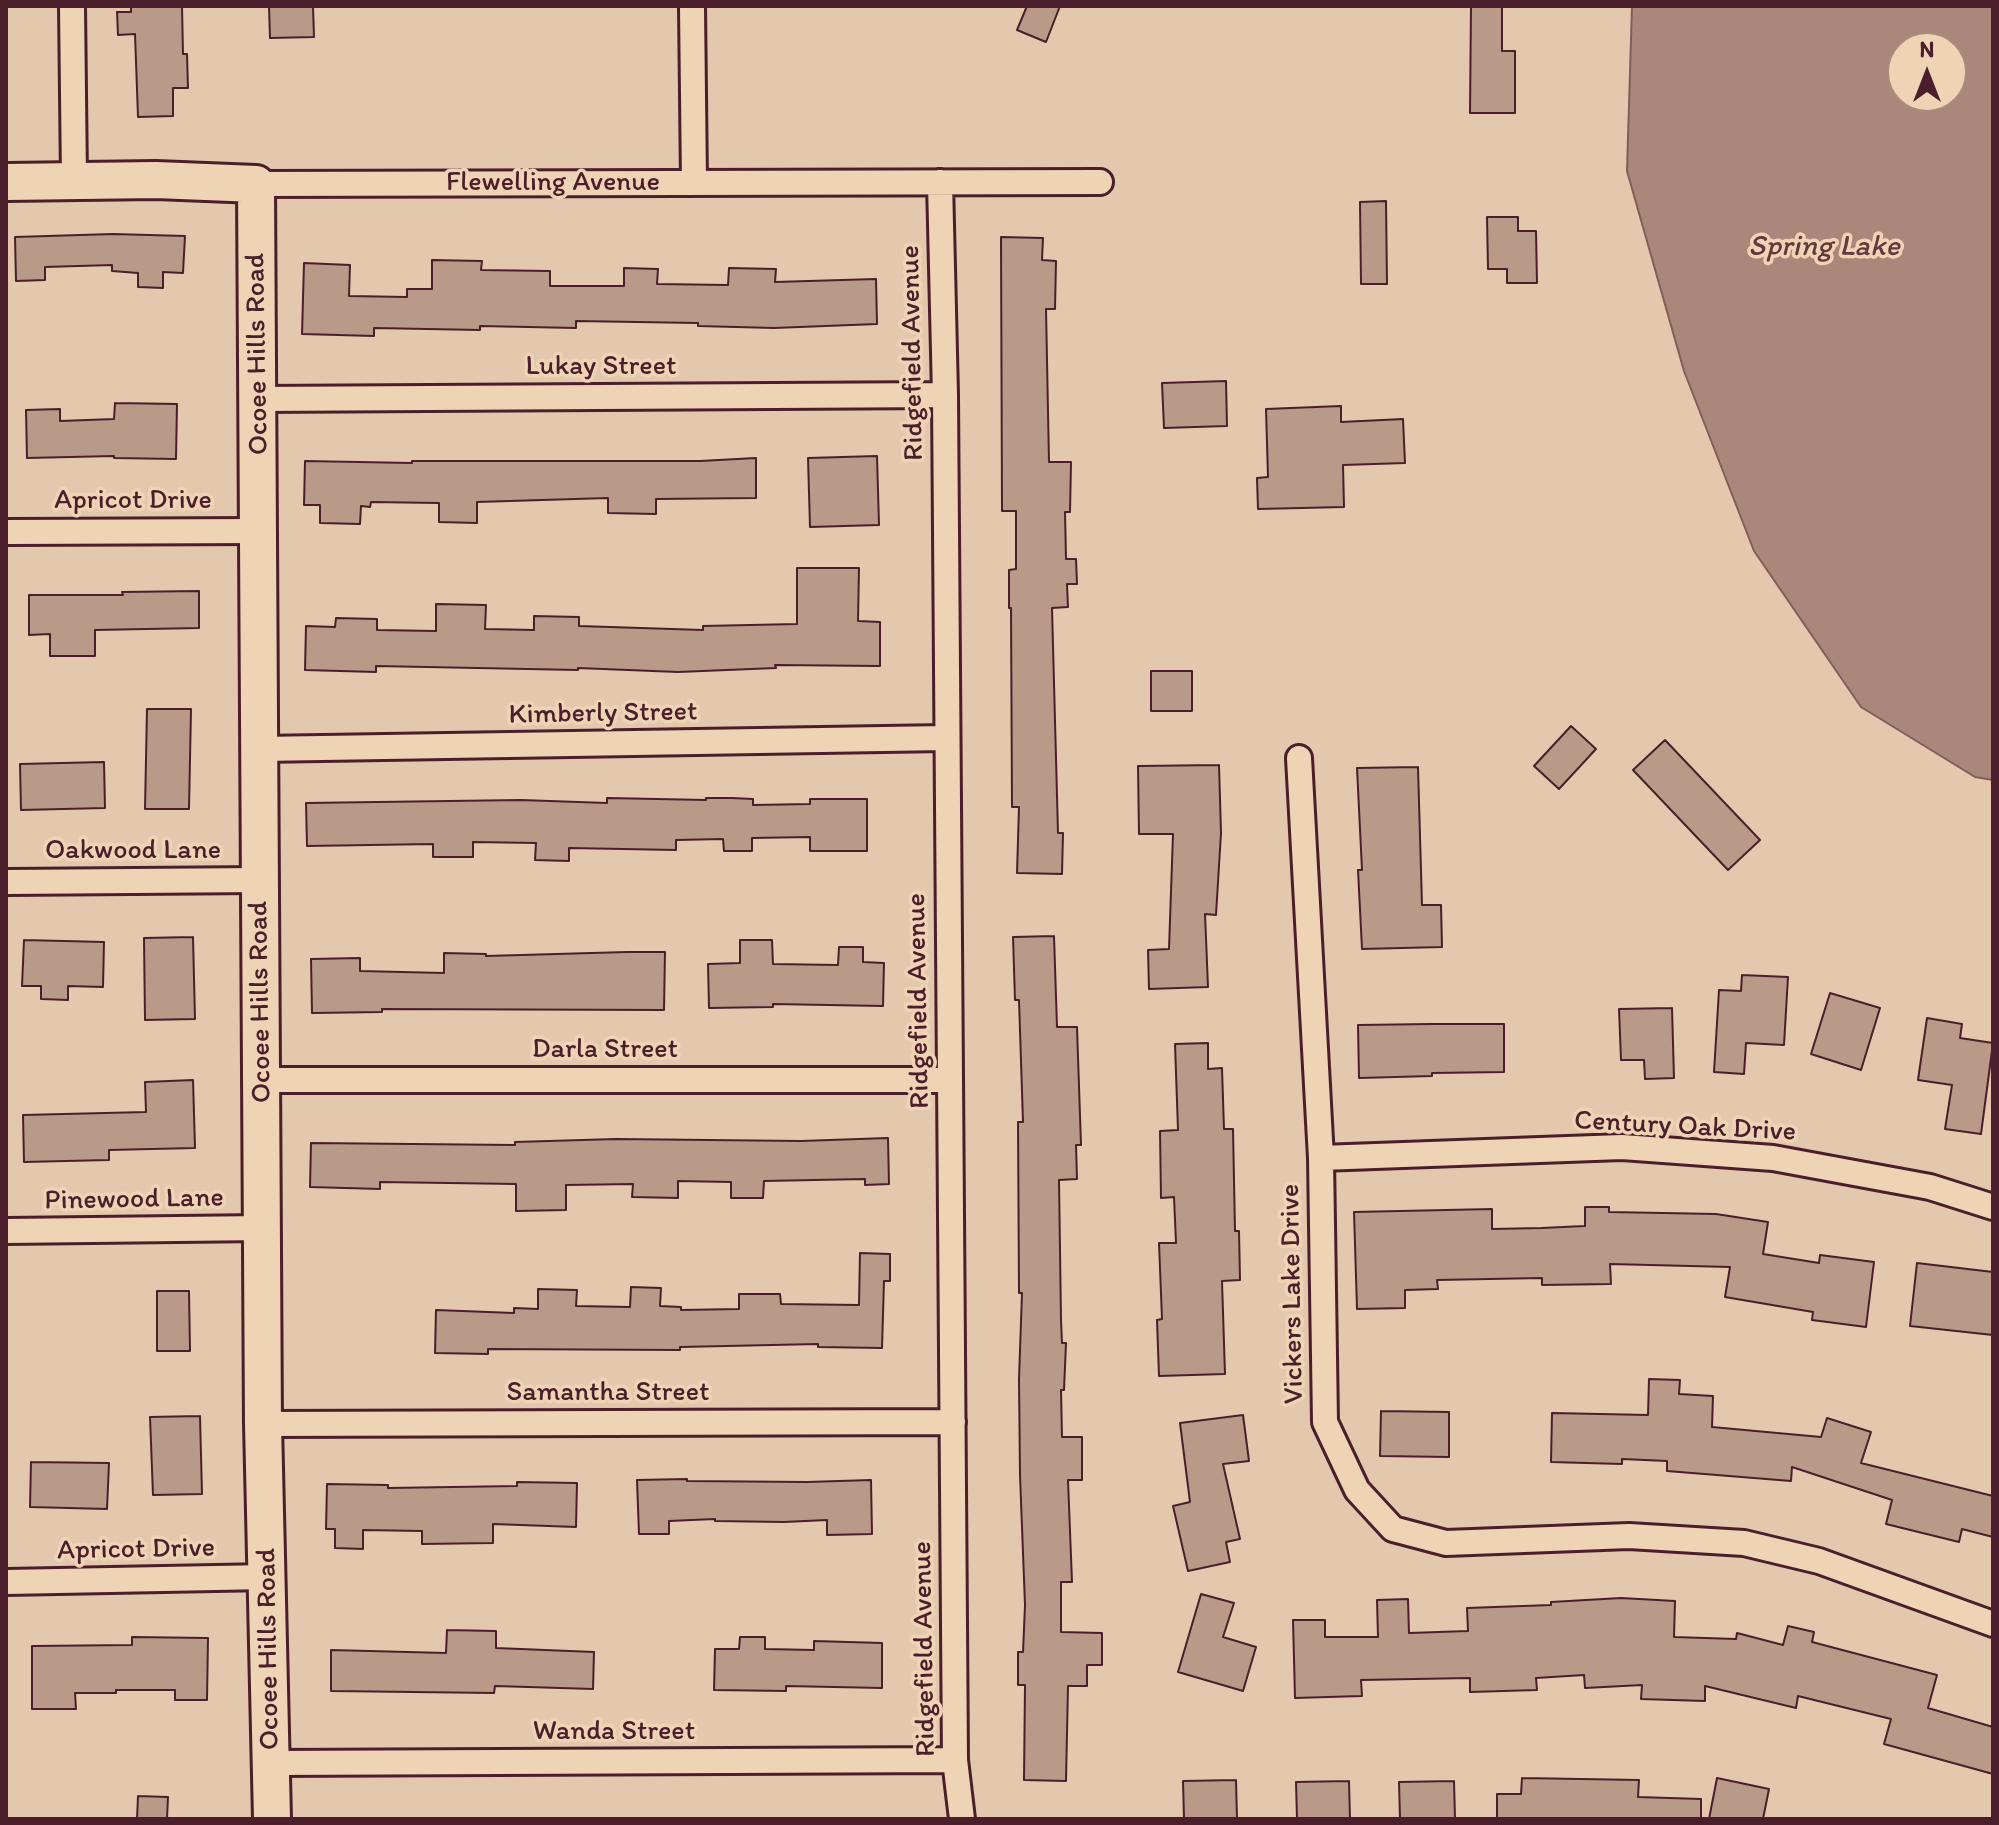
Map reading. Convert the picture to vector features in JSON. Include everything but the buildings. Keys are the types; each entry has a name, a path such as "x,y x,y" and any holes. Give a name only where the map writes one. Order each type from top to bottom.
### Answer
{"street":[{"path":"72,6 74,180"},
{"path":"692,6 694,183"},
{"name":"Flewelling Avenue","path":"6,182 1100,182"},
{"name":"Ridgefield Avenue","path":"940,182 945,395 955,1760 962,1819"},
{"name":"Ocoee Hills Road","path":"256,184 263,1424 272,1819"},
{"name":"Lukay Street","path":"258,399 945,395"},
{"name":"Apricot Drive","path":"6,532 260,531"},
{"name":"Kimberly Street","path":"260,749 946,738"},
{"name":"Vickers Lake Drive","path":"1299,758 1321,1158 1325,1422 1357,1490 1393,1529 1446,1543 1629,1536 1744,1543 1819,1561 1993,1624"},
{"name":"Oakwood Lane","path":"6,882 260,880"},
{"name":"Darla Street","path":"262,1080 949,1080"},
{"name":"Century Oak Drive","path":"1321,1158 1622,1147 1773,1158 1930,1187 1993,1207"},
{"name":"Pinewood Lane","path":"6,1231 264,1228"},
{"name":"Samantha Street","path":"263,1424 953,1422"},
{"name":"Apricot Drive","path":"6,1582 268,1577"},
{"name":"Wanda Street","path":"272,1763 955,1760"}],"water":[{"name":"Spring Lake","path":"1632,6 1993,6 1993,780 1975,777 1861,707 1754,551 1684,371 1627,171"}]}
